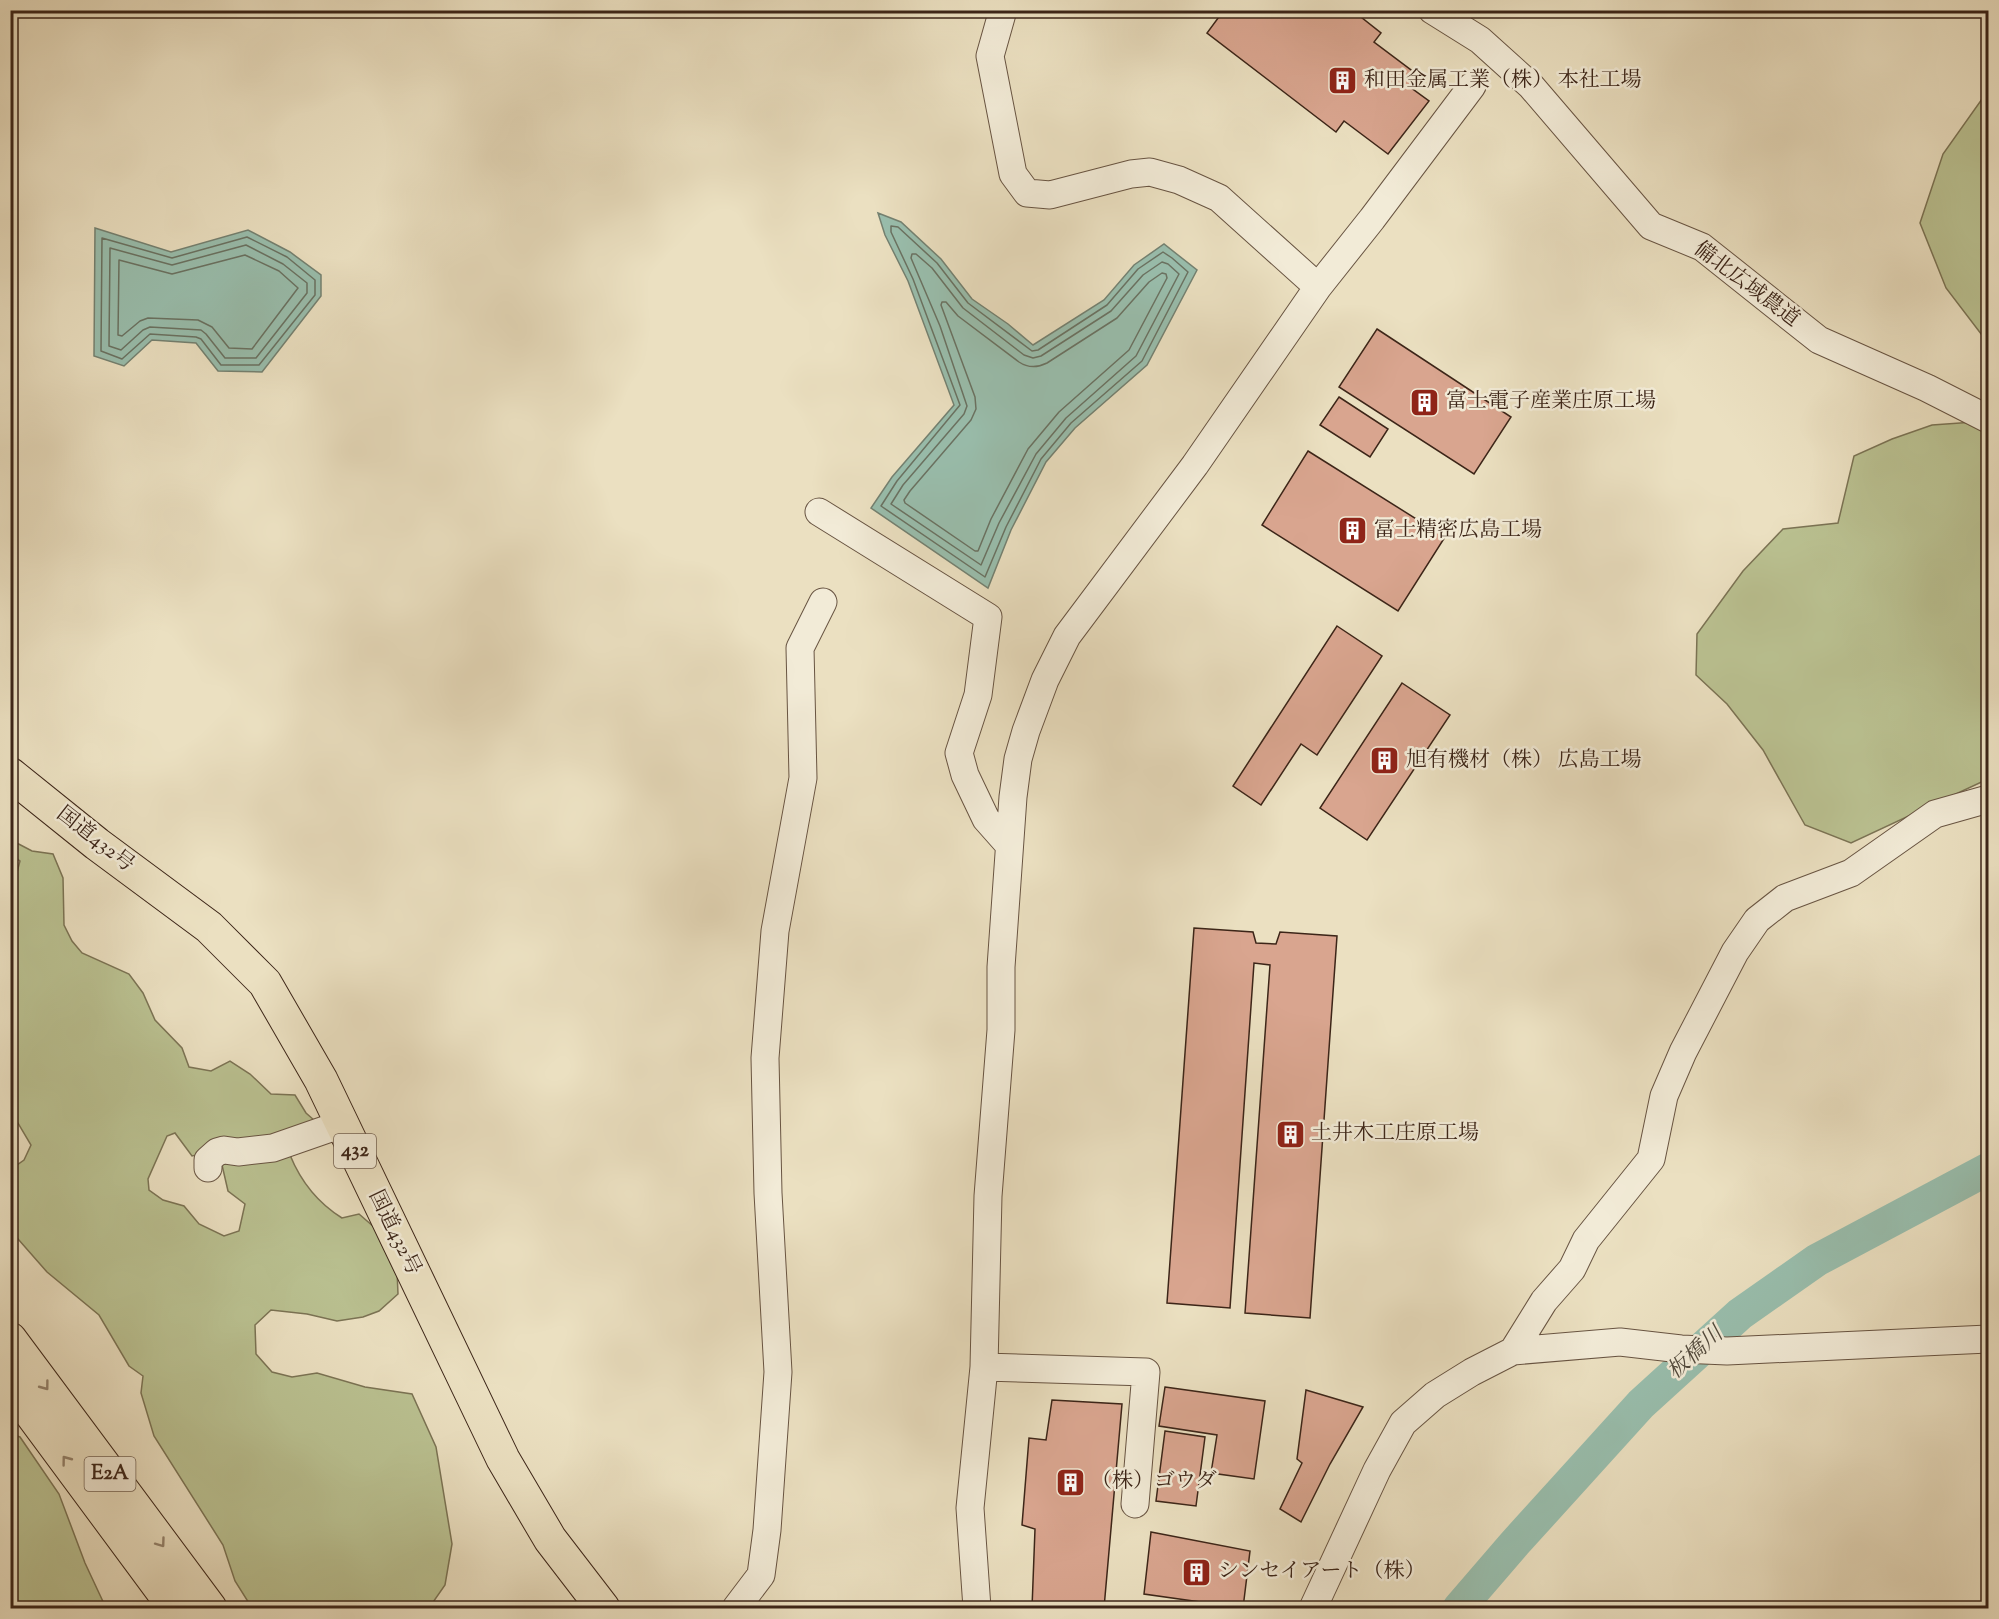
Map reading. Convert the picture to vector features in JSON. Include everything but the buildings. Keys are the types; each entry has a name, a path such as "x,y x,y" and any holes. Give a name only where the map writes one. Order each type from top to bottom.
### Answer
{"highway":[{"name":"国道432号","path":"10,774 97,844 209,927 265,983 321,1080 503,1459 550,1539 603,1608"},
{"name":"E2A","path":"10,1339 210,1608"},
{"name":"E2A","path":"10,1385 175,1608"}],"street":[{"path":"1003,10 990,56 1014,174 1027,193 1050,195 1131,174 1150,172 1179,180 1219,198 1318,287"},
{"name":"備北広域農道","path":"1432,10 1480,40 1531,86 1651,226 1702,247 1819,340 1927,388 1989,419"},
{"path":"977,1608 970,1508 984,1367 988,1196 1001,1030 1001,967 1009,845 1018,759 1026,730 1045,680 1068,636 1195,465 1318,287 1472,86"},
{"path":"819,512 988,617 978,695 959,753 966,775 986,819 1009,845"},
{"path":"736,1608 761,1575 767,1530 778,1372 768,1193 765,1058 775,931 803,778 800,648 823,602"},
{"path":"1513,1351 1544,1301 1572,1269 1586,1240 1651,1160 1664,1096 1735,952 1757,920 1785,898 1851,873 1935,814 1989,799"},
{"path":"208,1168 208,1160 217,1152 273,1148 342,1124"},
{"path":"1313,1608 1377,1470 1403,1423 1435,1395 1472,1372 1513,1351 1620,1342 1681,1349 1727,1351 1989,1339"},
{"path":"984,1367 1146,1372 1135,1504"}],"shaded area":[{"path":"1982,99 1988,99 1988,343 1946,288 1920,223 1943,154"},
{"path":"1988,421 1988,779 1851,843 1805,825 1763,750 1727,704 1696,675 1697,634 1743,571 1783,529 1838,523 1854,456 1932,425"},
{"path":"11,840 32,851 53,854 63,878 64,925 72,941 82,953 129,974 143,993 155,1020 182,1048 189,1067 211,1071 230,1061 250,1074 271,1094 295,1095 306,1113 314,1120 315,1130 192,1156 175,1133 167,1136 148,1179 149,1190 163,1200 184,1206 199,1224 224,1236 239,1231 245,1204 228,1191 222,1165 234,1161 290,1155 305,1183 325,1206 342,1218 359,1214 382,1234 397,1271 398,1294 379,1311 363,1317 337,1321 307,1314 271,1310 255,1325 256,1354 272,1372 292,1377 317,1373 365,1387 412,1394 436,1447 452,1544 445,1585 429,1608 252,1608 235,1581 223,1545 154,1436 141,1393 143,1376 129,1366 99,1315 47,1272 11,1231 10,1170 24,1160 31,1145 18,1123 11,1120 10,884 16,876 20,861 11,854"},
{"path":"11,1434 20,1437 59,1494 85,1563 106,1608 11,1608"}],"water":[{"path":"878,213 901,222 941,259 972,299 1033,345 1104,300 1134,265 1164,244 1197,270 1147,365 1075,428 1046,462 1011,530 988,588 871,508 892,477 954,405 908,281 885,235"},
{"path":"95,228 171,252 248,230 290,252 321,275 321,296 262,372 218,371 196,343 152,340 124,366 94,356"}],"waterway":[{"name":"板橋川","path":"1459,1608 1641,1404 1740,1314 1817,1260 1988,1169"}],"place":[{"name":"和田金属工業（株） 本社工場","path":"1343,81"},
{"name":"富士電子産業庄原工場","path":"1425,402"},
{"name":"冨士精密広島工場","path":"1353,531"},
{"name":"旭有機材（株） 広島工場","path":"1385,761"},
{"name":"土井木工庄原工場","path":"1290,1134"},
{"name":"（株）ゴウダ","path":"1070,1482"},
{"name":"シンセイアート（株）","path":"1197,1572"}]}
